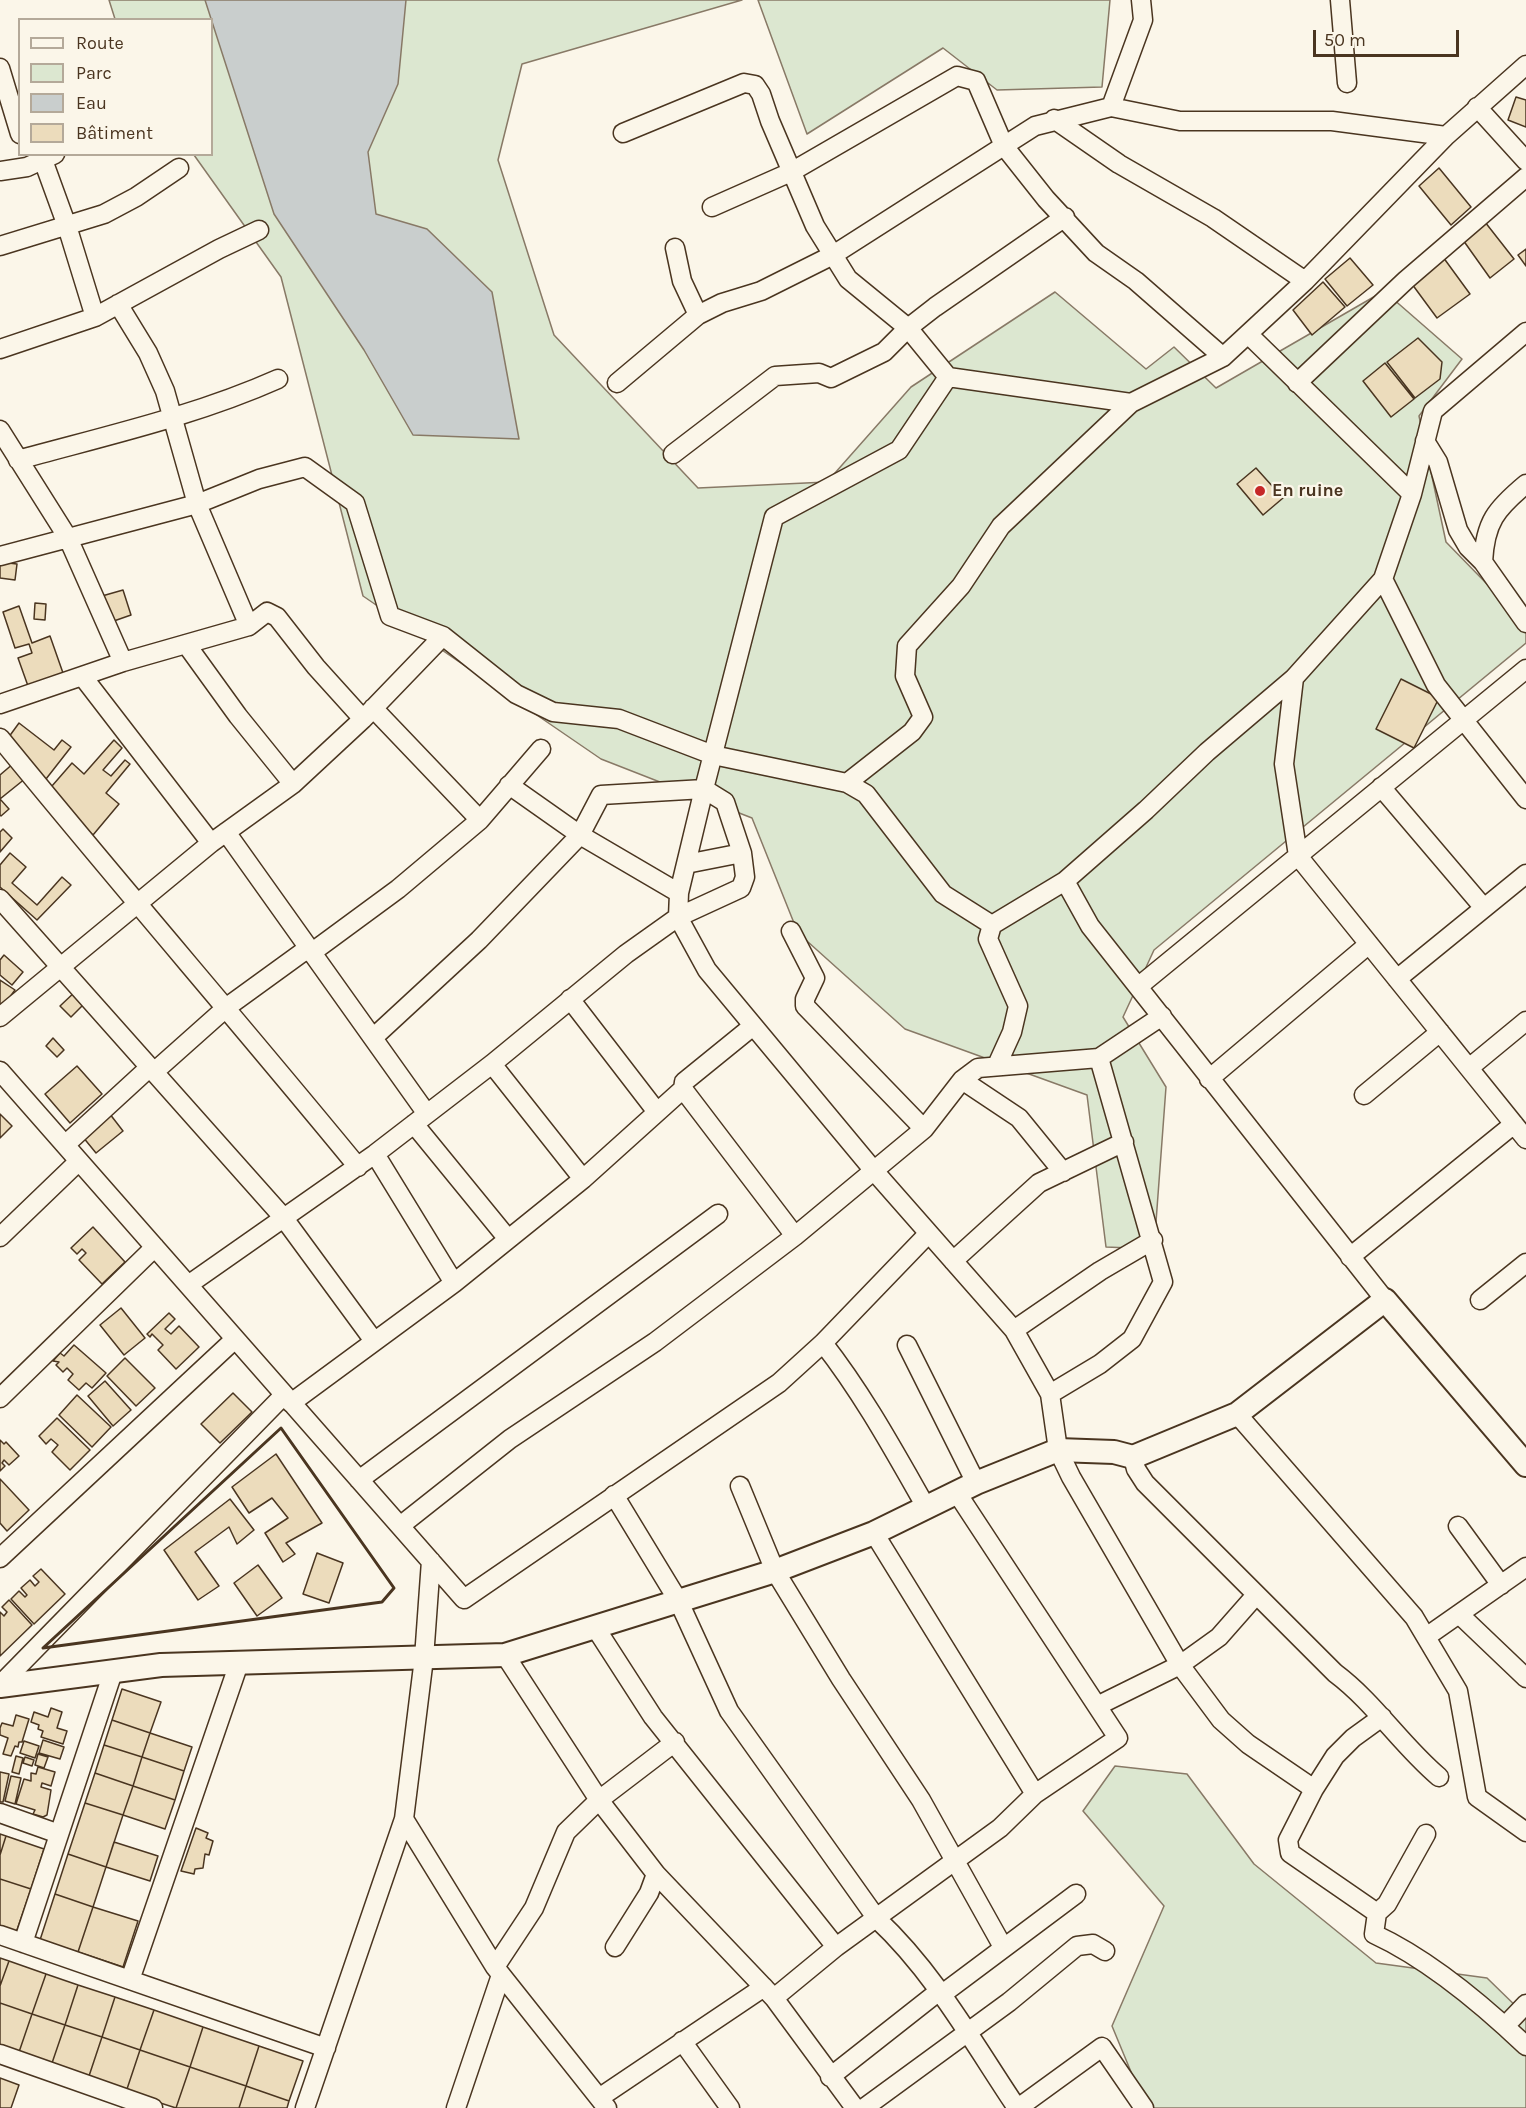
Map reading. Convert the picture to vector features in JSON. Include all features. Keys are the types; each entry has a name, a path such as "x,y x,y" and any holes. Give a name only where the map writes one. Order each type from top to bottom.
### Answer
{"street":[{"path":"1111,107 1143,20 1141,0"},
{"path":"1340,0 1347,82"},
{"path":"847,783 912,732 923,717 905,676 906,646 961,586 1001,526 1131,403 1223,357 1305,281 1446,136 1526,65"},
{"path":"6,76 18,126"},
{"path":"712,207 791,172 957,76 976,81 1004,146 1046,199 1096,253 1136,281 1223,357"},
{"path":"623,133 736,86 750,83 755,85 761,94 815,226 848,279 908,327 948,377 1131,403"},
{"path":"618,383 698,315 722,303 771,287 833,255 1035,126 1054,119 1111,107 1180,121 1332,122 1446,136"},
{"path":"1477,107 1526,161"},
{"path":"1054,119 1119,164 1213,218 1305,281"},
{"path":"0,171 37,159 67,226 95,317"},
{"path":"0,246 104,214 136,197 179,168"},
{"path":"1297,383 1406,280 1526,177"},
{"path":"673,454 776,376 819,373 831,378 884,352 908,327 1065,217"},
{"path":"0,349 95,317 259,230"},
{"path":"675,248 682,281 698,315"},
{"path":"118,304 148,353 165,391 197,504 249,626"},
{"path":"997,1065 1012,1032 1018,1006 988,939 992,925 1065,881 1146,810 1207,752 1294,678 1383,579 1412,494 1433,411 1526,332"},
{"path":"1248,334 1412,494"},
{"path":"948,377 899,450 774,518 704,789 679,893 678,916 707,970 875,1172 1014,1330 1050,1394 1058,1450 1071,1477 1180,1665 1221,1720 1237,1735 1314,1789"},
{"path":"18,459 171,418 247,393 278,379"},
{"path":"0,430 68,538 123,662"},
{"path":"1425,441 1438,462 1458,530 1468,547 1483,562 1526,623"},
{"path":"0,556 197,504 259,479 305,467 355,503 390,616 443,636 516,693 553,711 619,719 713,755 847,783 866,794 943,894 992,925"},
{"path":"1483,562 1487,531 1492,518 1503,504 1526,484"},
{"path":"1383,579 1436,685 1526,799"},
{"path":"0,704 123,662 249,626 264,613 270,613 277,617 316,667 368,713 480,820"},
{"path":"0,1017 135,904 218,838 293,784 368,713 443,636"},
{"path":"186,644 238,716 293,784"},
{"path":"1139,986 1526,669"},
{"path":"83,677 309,951 374,1037 421,1119 508,1239"},
{"path":"1294,678 1284,764 1298,856 1526,1139"},
{"path":"0,738 135,904 226,1008 358,1167"},
{"path":"65,1145 226,1008 398,889 480,820 541,749"},
{"path":"509,785 580,835 679,893"},
{"path":"1381,787 1484,908"},
{"path":"188,1285 358,1167 678,916 741,888 745,877 742,853 725,802 704,789 601,795 580,835 478,940 374,1037"},
{"path":"686,864 742,853"},
{"path":"1397,979 1526,874"},
{"path":"1065,881 1090,926 1139,986 1209,1079 1385,1300 1526,1466"},
{"path":"0,900 283,1217 374,1341"},
{"path":"791,931 815,978 805,999 805,1006 924,1129"},
{"path":"1209,1079 1369,944"},
{"path":"570,999 657,1112"},
{"path":"400,1526 510,1439 655,1342 795,1236 875,1172 924,1129 962,1080 978,1068 1099,1058 1162,1016"},
{"path":"1469,1068 1526,1021"},
{"path":"0,1686 287,1399 374,1341 454,1283 583,1179 683,1089 684,1082 753,1026"},
{"path":"1364,1095 1440,1032"},
{"path":"1050,1394 1100,1364 1132,1339 1163,1282 1153,1240 1099,1058"},
{"path":"492,1064 583,1179"},
{"path":"0,1071 464,1599 779,1383 823,1343 928,1234"},
{"path":"962,1080 1019,1118 1063,1172"},
{"path":"683,1089 795,1236"},
{"path":"1350,1257 1514,1124"},
{"path":"953,1261 1039,1183 1124,1142"},
{"path":"375,1154 454,1283"},
{"path":"0,1237 79,1161"},
{"path":"359,1480 718,1214"},
{"path":"1014,1330 1100,1271 1153,1240"},
{"path":"0,1398 155,1247"},
{"path":"1480,1300 1526,1263"},
{"path":"0,1686 161,1665 505,1654 775,1571 874,1533 926,1506 1058,1450 1114,1452 1133,1457 1237,1414 1385,1300"},
{"path":"0,1558 235,1339"},
{"path":"823,1343 841,1366 885,1435 926,1506"},
{"path":"404,1820 498,1971 603,2103 682,2041 769,1992 877,1918 1000,1828 1035,1794 1118,1738 1099,1705 1015,1585 966,1488 907,1345"},
{"path":"1237,1414 1405,1605 1458,1691 1477,1797 1526,1832"},
{"path":"1133,1457 1136,1469 1145,1483 1382,1717 1418,1759 1439,1777"},
{"path":"740,1486 775,1571 840,1679 921,1800 1003,1947"},
{"path":"614,1495 679,1602 729,1711 877,1918 905,1946 1020,2107 1102,2047 1144,2108"},
{"path":"1458,1526 1501,1585"},
{"path":"874,1533 1035,1794"},
{"path":"305,2108 404,1820 424,1658 431,1561"},
{"path":"1425,1637 1460,1615 1526,1567"},
{"path":"1099,1705 1180,1665 1219,1637 1256,1595"},
{"path":"1460,1615 1526,1678"},
{"path":"595,1627 653,1717 836,1947"},
{"path":"505,1654 599,1800 656,1874 769,1992 855,2108"},
{"path":"130,1980 239,1663"},
{"path":"23,1943 113,1671"},
{"path":"1377,1913 1290,1853 1288,1840 1314,1789 1335,1756 1353,1738 1382,1717"},
{"path":"463,2103 498,1971 534,1908 566,1832 599,1800 675,1742"},
{"path":"0,1813 59,1834"},
{"path":"1426,1833 1387,1904 1377,1913 1374,1934 1400,1946 1505,2026 1526,2046"},
{"path":"615,1947 649,1893 656,1874"},
{"path":"830,2077 939,1993 1076,1894"},
{"path":"0,1935 326,2048"},
{"path":"864,2108 1009,2002 1077,1946 1093,1944 1105,1951"},
{"path":"1505,2026 1526,2004"},
{"path":"682,2041 730,2108"},
{"path":"0,2054 153,2108"}],"green space":[{"path":"109,0 742,0 522,64 498,160 554,335 698,488 827,482 911,387 1055,292 1146,369 1174,347 1216,388 1384,291 1462,359 1419,416 1446,542 1526,624 1526,643 1154,950 1123,1017 1166,1087 1154,1249 1106,1247 1087,1095 905,1029 798,933 752,818 601,759 363,596 281,277 195,156 213,156 213,18 115,18"},
{"path":"758,0 1110,0 1102,87 997,90 943,48 807,134"},
{"path":"1115,1766 1187,1774 1254,1864 1376,1963 1487,1978 1526,2016 1526,2108 1146,2108 1112,2026 1164,1906 1083,1811"}],"water":[{"path":"205,0 406,0 398,84 368,152 376,214 427,229 492,292 519,439 413,435 364,350 274,214 213,25 213,18 211,18"}],"building":[{"path":"1516,97 1526,100 1526,127 1508,120"},
{"path":"1439,168 1471,207 1451,225 1419,186"},
{"path":"1485,222 1514,259 1490,278 1463,240"},
{"path":"1526,249 1526,266 1518,255"},
{"path":"1443,257 1470,294 1437,318 1409,280"},
{"path":"1350,258 1373,285 1347,306 1325,279"},
{"path":"1323,282 1345,307 1312,335 1293,310"},
{"path":"1418,338 1442,362 1440,379 1415,398 1387,362"},
{"path":"1385,363 1414,399 1391,417 1363,381"},
{"name":"En ruine","path":"1256,468 1283,498 1263,515 1237,484"},
{"path":"0,562 17,564 15,580 0,578"},
{"path":"123,590 131,615 111,622 102,596"},
{"path":"35,603 46,604 45,620 34,619"},
{"path":"19,606 32,643 50,636 63,673 28,686 18,658 32,653 29,644 15,648 3,612"},
{"path":"1401,679 1439,698 1414,748 1376,729"},
{"path":"19,723 54,750 62,740 71,747 46,779 3,745"},
{"path":"114,740 122,748 103,770 111,776 125,760 130,764 106,793 119,804 93,835 45,794 72,763 84,774"},
{"path":"14,763 26,778 0,799 0,775"},
{"path":"0,799 9,809 1,816 0,815"},
{"path":"3,829 12,838 0,852 0,832"},
{"path":"10,853 26,867 12,883 37,905 62,877 71,885 37,920 0,887 0,865"},
{"path":"4,955 23,972 12,985 0,975 0,960"},
{"path":"0,980 15,990 1,1009 0,1008"},
{"path":"77,990 87,1001 71,1017 60,1006"},
{"path":"53,1038 64,1050 57,1057 46,1046"},
{"path":"77,1066 102,1094 70,1123 45,1094"},
{"path":"106,1109 123,1131 96,1153 78,1131"},
{"path":"0,1114 12,1126 0,1138"},
{"path":"93,1227 125,1262 102,1284 79,1260 86,1253 82,1249 77,1254 71,1248"},
{"path":"121,1308 145,1338 124,1355 100,1325"},
{"path":"169,1313 175,1319 165,1329 171,1334 179,1326 199,1347 176,1369 158,1350 163,1345 152,1334 150,1337 147,1334"},
{"path":"74,1345 106,1373 92,1388 86,1383 79,1390 68,1380 73,1374 67,1368 63,1372 56,1365 59,1362 53,1361 60,1353 64,1356"},
{"path":"125,1358 155,1388 136,1406 107,1376"},
{"path":"105,1381 131,1410 113,1426 88,1396"},
{"path":"233,1393 252,1412 220,1443 201,1424"},
{"path":"77,1395 111,1427 92,1447 59,1415"},
{"path":"57,1418 90,1450 70,1470 52,1452 58,1445 51,1439 46,1444 39,1436"},
{"path":"0,1440 4,1444 6,1442 19,1456 9,1465 4,1460 2,1463 5,1466 0,1471"},
{"path":"276,1454 322,1523 286,1543 295,1554 283,1562 265,1533 288,1518 272,1498 249,1513 232,1487"},
{"path":"0,1479 29,1510 7,1531 0,1523"},
{"path":"230,1499 254,1530 237,1544 229,1527 195,1552 219,1586 198,1600 164,1550"},
{"path":"317,1553 343,1563 329,1603 303,1594"},
{"path":"258,1565 282,1598 257,1616 234,1583"},
{"path":"41,1569 65,1594 34,1624 11,1599 19,1591 25,1597 27,1595 21,1588 30,1580 35,1586 39,1582 33,1576"},
{"path":"9,1600 32,1625 0,1656 0,1612 4,1616 7,1612 2,1607"},
{"path":"122,1689 161,1702 150,1733 112,1720"},
{"path":"51,1708 62,1712 57,1728 67,1731 63,1744 41,1737 43,1731 38,1729 39,1725 31,1722 34,1712 48,1717"},
{"path":"16,1715 29,1719 22,1742 19,1742 18,1747 15,1746 11,1756 3,1754 8,1738 0,1735 0,1728 2,1723 13,1726"},
{"path":"112,1720 150,1733 142,1757 104,1745"},
{"path":"150,1733 192,1747 184,1771 142,1757"},
{"path":"43,1740 64,1747 60,1759 39,1753"},
{"path":"24,1741 39,1746 35,1758 20,1753"},
{"path":"104,1745 142,1757 133,1786 95,1773"},
{"path":"38,1754 48,1757 44,1768 35,1765"},
{"path":"16,1756 23,1758 19,1774 12,1772"},
{"path":"25,1757 34,1760 32,1766 23,1763"},
{"path":"142,1757 184,1771 175,1800 133,1786"},
{"path":"38,1767 55,1772 51,1786 42,1783 41,1787 51,1790 47,1815 43,1817 33,1814 35,1810 16,1804 24,1779 31,1781 31,1773 36,1774"},
{"path":"0,1772 9,1774 3,1802 0,1802"},
{"path":"95,1773 133,1786 123,1815 85,1803"},
{"path":"11,1776 21,1778 15,1804 5,1801"},
{"path":"133,1786 175,1800 165,1829 123,1815"},
{"path":"85,1803 123,1815 106,1867 68,1854"},
{"path":"196,1828 208,1833 206,1838 213,1841 209,1855 205,1854 203,1868 195,1869 194,1874 181,1871"},
{"path":"0,1834 6,1836 0,1855"},
{"path":"6,1836 44,1849 31,1889 0,1879 0,1855"},
{"path":"114,1842 158,1856 150,1881 106,1867"},
{"path":"68,1854 106,1867 93,1907 55,1894"},
{"path":"0,1879 31,1889 16,1933 0,1928"},
{"path":"55,1894 93,1907 78,1952 40,1940"},
{"path":"93,1907 138,1921 123,1967 78,1952"},
{"path":"0,1958 9,1961 0,1986"},
{"path":"9,1961 46,1974 32,2014 0,2003 0,1986"},
{"path":"46,1974 78,1985 65,2025 32,2014"},
{"path":"78,1985 115,1997 102,2037 65,2025"},
{"path":"115,1997 154,2010 140,2050 102,2037"},
{"path":"0,2003 32,2014 18,2055 0,2049"},
{"path":"154,2010 203,2027 190,2067 140,2050"},
{"path":"32,2014 65,2025 51,2066 18,2055"},
{"path":"65,2025 102,2037 88,2079 51,2066"},
{"path":"203,2027 259,2046 246,2086 190,2067"},
{"path":"102,2037 140,2050 126,2092 88,2079"},
{"path":"259,2046 303,2061 289,2101 246,2086"},
{"path":"140,2050 190,2067 176,2108 126,2092"},
{"path":"190,2067 246,2086 239,2108 176,2108"},
{"path":"0,2078 19,2085 11,2108 0,2108"},
{"path":"246,2086 289,2101 287,2108 239,2108"}],"wall":[{"path":"281,1428 394,1588 382,1602 43,1648 281,1428"}],"place":[{"name":"En ruine","path":"1260,491"}]}
